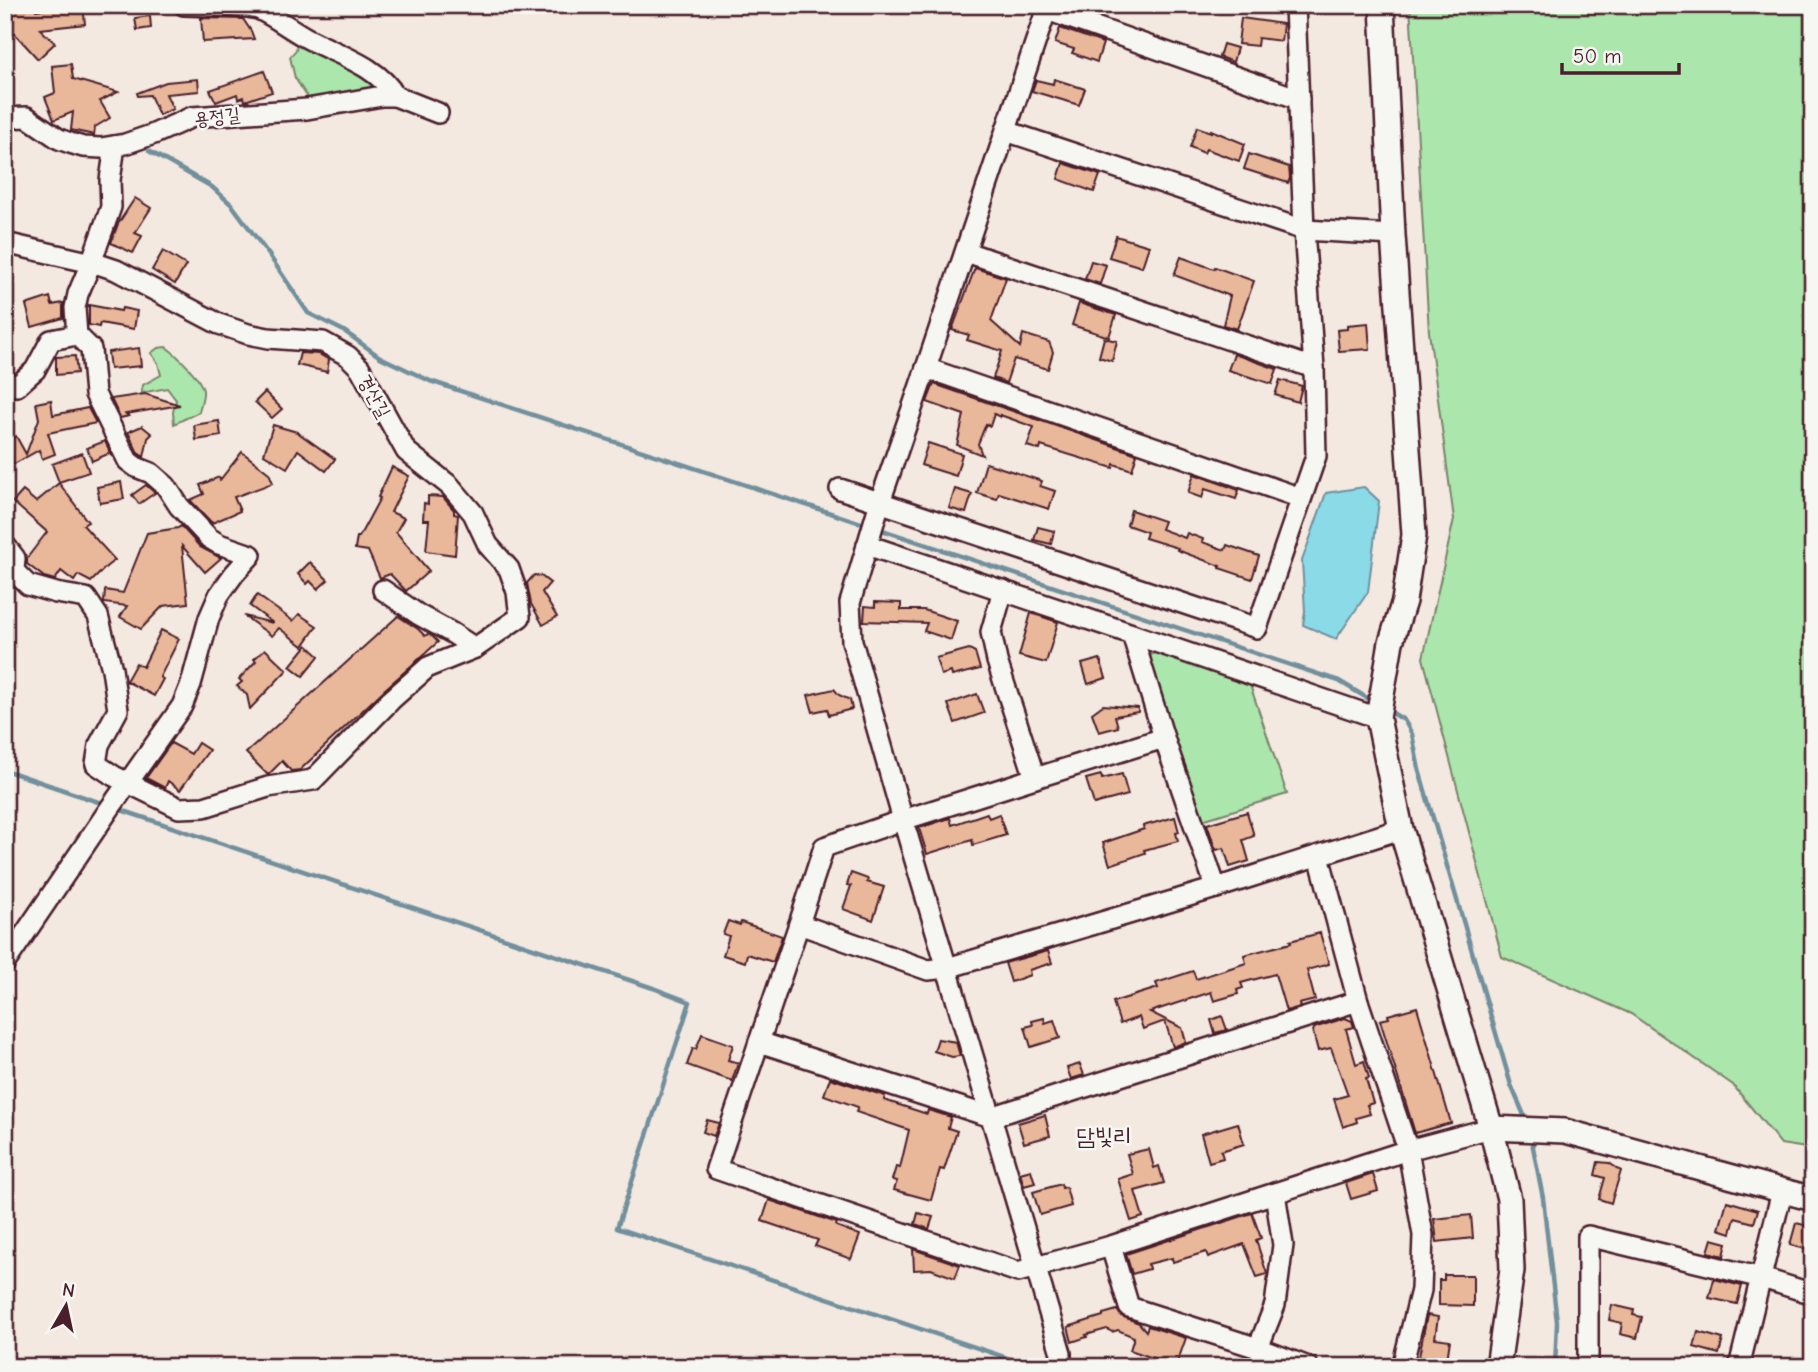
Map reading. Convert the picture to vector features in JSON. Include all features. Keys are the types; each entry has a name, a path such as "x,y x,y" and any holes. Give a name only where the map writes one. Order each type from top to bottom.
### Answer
{"street":[{"path":"184,5 258,9 331,51 362,65 389,85 395,96"},
{"path":"840,489 1257,628 1316,456 1296,5"},
{"path":"1382,5 1393,235 1414,535 1404,601 1391,642 1378,718 1401,829 1498,1128 1508,1199 1512,1270 1498,1367"},
{"path":"1061,1360 852,641 850,603 880,502 1047,7 1299,99"},
{"name":"용정길","path":"5,118 27,117 70,144 101,148 125,144 192,117 215,114 307,108 395,96 438,113"},
{"path":"1006,131 1304,230 1393,235"},
{"path":"5,963 182,706 191,684 209,618 219,595 251,555 209,538 179,506 166,486 151,473 128,461 95,394 91,349 76,335 75,308 111,206 110,180 115,146"},
{"name":"경산길","path":"5,243 116,270 219,324 248,334 323,342 348,356 360,368 406,451 450,486 473,513 488,545 509,569 517,592 520,617 475,648 428,667 391,700 313,780 268,787 204,807 179,808 118,797 114,776 96,764 99,745 118,710 113,669 98,616 86,598 28,585 14,571 15,558 5,545"},
{"path":"966,252 1314,369"},
{"path":"5,381 17,386 35,370 51,341 76,335"},
{"path":"926,369 1301,498"},
{"path":"867,545 1378,718"},
{"path":"383,590 475,648"},
{"path":"1003,590 991,632 997,661 1035,778"},
{"path":"1132,634 1164,738 1216,888"},
{"path":"1164,738 903,820 824,848 716,1169 1018,1272 1111,1247 1408,1150 1498,1128 1565,1131 1813,1199"},
{"path":"799,924 928,970 947,968 1216,888 1401,829"},
{"path":"1320,856 1357,1001 1408,1150 1423,1235 1422,1290 1402,1367"},
{"path":"759,1042 991,1116 1357,1001"},
{"path":"1739,1367 1782,1191"},
{"path":"1258,1348 1275,1305 1283,1245 1275,1193"},
{"path":"1588,1367 1588,1236 1762,1278 1813,1294"},
{"path":"1111,1247 1129,1307 1258,1348 1308,1367"}],"green space":[{"path":"1410,5 1813,5 1813,1149 1781,1144 1733,1085 1631,1014 1502,957 1423,658 1454,519 1429,332"},
{"path":"312,34 382,92 310,101 295,78 290,57 297,44"},
{"path":"166,347 193,373 203,390 199,412 174,424 176,400 167,388 141,393 143,385 161,375 158,363 151,353"},
{"path":"1155,652 1249,682 1287,794 1199,821 1146,659"}],"water":[{"path":"1364,487 1379,501 1368,592 1336,639 1303,625 1305,611 1302,561 1326,493"}],"building":[{"path":"5,5 36,5 36,10 83,5 85,24 40,29 55,43 38,59 5,23"},
{"path":"150,16 151,28 137,30 135,18"},
{"path":"201,18 243,19 254,39 203,42"},
{"path":"1241,18 1283,24 1281,41 1258,38 1257,46 1238,44"},
{"path":"1060,28 1103,43 1097,62 1072,53 1074,49 1055,43"},
{"path":"1223,44 1237,48 1233,62 1219,57"},
{"path":"71,64 73,79 118,92 100,101 110,118 95,127 94,135 71,130 73,112 54,120 45,97 55,93 52,66"},
{"path":"264,71 272,92 245,101 244,97 238,99 237,94 216,102 210,90"},
{"path":"198,79 199,91 166,94 173,109 159,115 150,95 138,96 137,93 166,82"},
{"path":"1054,79 1085,89 1079,105 1032,91 1036,80 1053,84"},
{"path":"1197,127 1245,144 1239,161 1206,149 1204,153 1190,147"},
{"path":"1249,154 1289,167 1288,183 1244,169"},
{"path":"1063,163 1100,175 1094,192 1058,179"},
{"path":"135,198 151,208 135,233 142,236 133,253 111,243 118,224"},
{"path":"1116,236 1149,246 1142,267 1109,257"},
{"path":"163,251 186,265 175,284 152,270"},
{"path":"1181,257 1254,281 1237,329 1223,325 1230,296 1174,275"},
{"path":"1091,261 1106,265 1100,284 1085,279"},
{"path":"975,268 1006,278 991,321 1020,347 1023,334 1049,342 1053,352 1048,369 1014,359 1006,383 993,378 1002,351 967,340 969,335 952,330"},
{"path":"50,297 52,305 63,303 63,318 32,327 26,305"},
{"path":"1079,303 1116,315 1109,337 1072,325"},
{"path":"89,305 137,311 134,329 100,323 99,327 89,325"},
{"path":"1368,323 1370,349 1339,351 1337,330 1347,329 1347,325"},
{"path":"1104,338 1117,341 1112,361 1099,357"},
{"path":"139,348 141,366 110,369 108,352"},
{"path":"300,353 319,354 329,360 327,372 297,365"},
{"path":"1234,354 1277,369 1272,384 1228,370"},
{"path":"75,356 77,373 56,375 56,357"},
{"path":"1280,380 1302,386 1298,402 1275,395"},
{"path":"934,384 1137,454 1132,470 1114,464 1113,468 1041,446 1040,450 1027,446 1034,427 994,414 990,426 986,424 978,444 982,455 957,445 964,415 927,402"},
{"path":"265,392 282,409 272,418 255,402"},
{"path":"145,394 180,405 126,414 129,416 120,418 111,399"},
{"path":"51,400 53,415 88,408 96,423 48,433 55,454 42,459 39,450 14,464 12,461 5,464 5,442 16,436 26,454 39,419 36,403"},
{"path":"219,421 221,436 196,440 194,425"},
{"path":"273,425 297,432 335,459 326,471 298,450 287,468 264,454"},
{"path":"142,426 152,434 148,438 144,457 138,453 128,432"},
{"path":"105,441 112,457 110,453 92,461 87,448"},
{"path":"928,443 962,454 956,476 921,465"},
{"path":"242,452 269,473 273,483 234,497 240,511 212,523 190,500 204,494 200,485 219,477 220,480"},
{"path":"82,453 89,472 59,482 52,464"},
{"path":"986,463 1042,481 1040,486 1055,491 1049,509 999,493 997,499 977,493"},
{"path":"392,467 409,476 391,512 404,518 396,532 429,571 406,591 390,574 380,578 368,551 355,549 357,537 380,498 378,497"},
{"path":"1194,474 1239,490 1236,499 1205,489 1202,498 1188,493"},
{"path":"121,482 124,499 100,503 97,487"},
{"path":"59,483 88,522 83,525 115,560 91,582 78,575 74,581 61,571 55,580 44,577 27,564 27,558 47,532 13,502 23,491 36,502"},
{"path":"146,485 155,493 139,504 132,495"},
{"path":"955,489 972,494 966,513 949,508"},
{"path":"428,496 443,497 454,510 454,514 458,515 455,555 426,551 429,520 423,520 424,503 428,504"},
{"path":"1131,510 1164,521 1161,529 1185,538 1187,533 1225,550 1227,545 1259,556 1252,579 1219,568 1220,566 1177,550 1178,548 1145,538 1147,532 1127,525"},
{"path":"181,526 200,547 221,558 205,572 182,546 188,603 163,606 141,629 120,617 127,606 104,603 105,590 123,593 147,533"},
{"path":"1038,527 1054,531 1051,544 1034,540"},
{"path":"310,562 328,580 318,589 310,581 307,584 298,574"},
{"path":"534,575 541,576 550,583 542,592 557,617 543,625 531,604 527,583"},
{"path":"257,595 293,621 299,614 317,626 303,646 279,628 272,636 244,616 273,623 250,606"},
{"path":"875,602 901,603 901,610 924,610 957,621 951,640 924,631 927,623 864,621 865,606 875,607"},
{"path":"1031,613 1058,622 1046,663 1019,656"},
{"path":"398,616 438,642 300,770 291,771 282,761 268,775 246,753"},
{"path":"161,630 179,639 160,677 163,679 154,696 126,681 136,663 143,667"},
{"path":"307,645 319,656 303,676 290,666"},
{"path":"265,649 287,670 250,709 247,695 237,686 242,682 239,679 256,661 254,659"},
{"path":"969,649 975,652 980,669 952,676 951,672 941,675 936,658"},
{"path":"1100,659 1106,678 1088,684 1082,664"},
{"path":"834,689 839,695 850,700 852,709 829,715 827,709 813,712 808,695"},
{"path":"977,694 984,713 955,723 948,704"},
{"path":"1103,705 1138,708 1138,712 1115,716 1118,727 1099,732 1092,713"},
{"path":"171,743 191,754 198,743 209,750 180,790 168,781 165,788 146,778"},
{"path":"1122,774 1128,795 1094,804 1086,779 1101,775 1102,779"},
{"path":"1247,812 1254,836 1243,840 1249,861 1230,867 1224,848 1216,850 1207,824"},
{"path":"987,813 989,818 999,814 1006,835 973,845 972,840 927,854 919,828 950,818 952,825"},
{"path":"1175,817 1179,832 1176,833 1178,841 1144,850 1145,853 1110,865 1103,843 1144,829 1143,826"},
{"path":"851,873 884,887 873,920 843,909 851,886 847,885"},
{"path":"728,921 740,925 741,922 782,936 773,962 747,954 745,962 723,955 729,936 723,934"},
{"path":"1320,933 1329,964 1307,970 1315,1000 1299,1004 1300,1007 1286,1011 1275,974 1241,983 1243,988 1237,990 1238,994 1214,1001 1211,992 1150,1012 1182,1028 1186,1042 1173,1047 1165,1021 1143,1029 1139,1017 1120,1024 1113,1002 1158,988 1156,983 1193,971 1196,979 1246,963 1244,955"},
{"path":"1048,951 1052,963 1029,970 1030,975 1011,982 1005,963"},
{"path":"1417,1007 1451,1123 1415,1133 1380,1020"},
{"path":"1222,1016 1227,1030 1215,1033 1211,1020"},
{"path":"1044,1018 1045,1023 1054,1020 1060,1038 1031,1047 1025,1027 1033,1025 1032,1021"},
{"path":"1345,1018 1352,1021 1354,1027 1346,1029 1356,1064 1364,1061 1373,1103 1367,1105 1370,1114 1356,1118 1357,1122 1343,1127 1334,1099 1348,1095 1331,1048 1318,1051 1313,1032 1314,1028"},
{"path":"702,1034 733,1045 728,1060 738,1063 732,1081 687,1065"},
{"path":"938,1039 956,1042 960,1056 952,1057 934,1051"},
{"path":"1080,1064 1084,1075 1071,1079 1067,1068"},
{"path":"830,1078 885,1096 884,1100 927,1114 928,1110 951,1117 948,1128 957,1131 944,1170 940,1169 931,1200 894,1190 897,1181 892,1180 896,1167 900,1168 909,1130 856,1112 858,1107 824,1095"},
{"path":"1045,1115 1050,1136 1024,1143 1018,1123"},
{"path":"707,1120 719,1123 714,1136 703,1132"},
{"path":"1238,1123 1244,1144 1221,1151 1223,1158 1209,1162 1201,1134"},
{"path":"1149,1149 1154,1168 1159,1166 1164,1183 1135,1191 1143,1217 1131,1221 1118,1179 1133,1174 1127,1154"},
{"path":"1598,1162 1609,1163 1621,1171 1611,1203 1599,1199 1605,1178 1595,1175"},
{"path":"1031,1170 1035,1183 1024,1186 1020,1173"},
{"path":"1373,1174 1378,1191 1351,1199 1346,1183"},
{"path":"1061,1184 1062,1188 1066,1187 1071,1206 1040,1215 1033,1192"},
{"path":"769,1200 837,1223 836,1226 860,1235 851,1259 815,1246 818,1240 762,1221"},
{"path":"1727,1201 1758,1210 1754,1223 1735,1218 1731,1233 1719,1229"},
{"path":"918,1213 933,1217 929,1229 915,1224"},
{"path":"1252,1213 1261,1238 1256,1240 1267,1274 1257,1277 1244,1244 1208,1257 1206,1252 1173,1262 1172,1258 1148,1264 1149,1269 1132,1274 1126,1254"},
{"path":"1471,1215 1473,1238 1437,1242 1434,1219"},
{"path":"1796,1223 1813,1227 1813,1251 1790,1245"},
{"path":"1712,1239 1727,1243 1724,1256 1708,1252"},
{"path":"913,1249 960,1265 955,1278 931,1269 914,1270"},
{"path":"1444,1275 1473,1275 1473,1306 1439,1305 1439,1280 1444,1280"},
{"path":"1714,1279 1742,1286 1737,1304 1709,1298"},
{"path":"1612,1305 1634,1310 1633,1315 1642,1317 1637,1338 1620,1334 1622,1323 1609,1320"},
{"path":"1117,1310 1121,1316 1139,1323 1146,1331 1148,1326 1186,1338 1176,1366 1130,1350 1134,1337 1118,1330 1112,1332 1107,1329 1072,1342 1068,1327"},
{"path":"1427,1315 1438,1317 1435,1338 1450,1340 1446,1367 1417,1367"},
{"path":"1698,1332 1723,1339 1719,1354 1694,1347"}],"waterway":[{"path":"149,151 212,187 232,205 308,313 344,331 380,357 430,381 867,525"},
{"path":"879,529 1339,681 1372,701"},
{"path":"1386,709 1404,720 1412,734 1419,770 1511,1085 1527,1122"},
{"path":"5,770 107,805"},
{"path":"115,808 690,1002 617,1228 1035,1367"},
{"path":"1531,1137 1543,1198 1557,1322 1555,1367"}],"district":[{"name":"담빛리","path":"1104,1136"}]}
